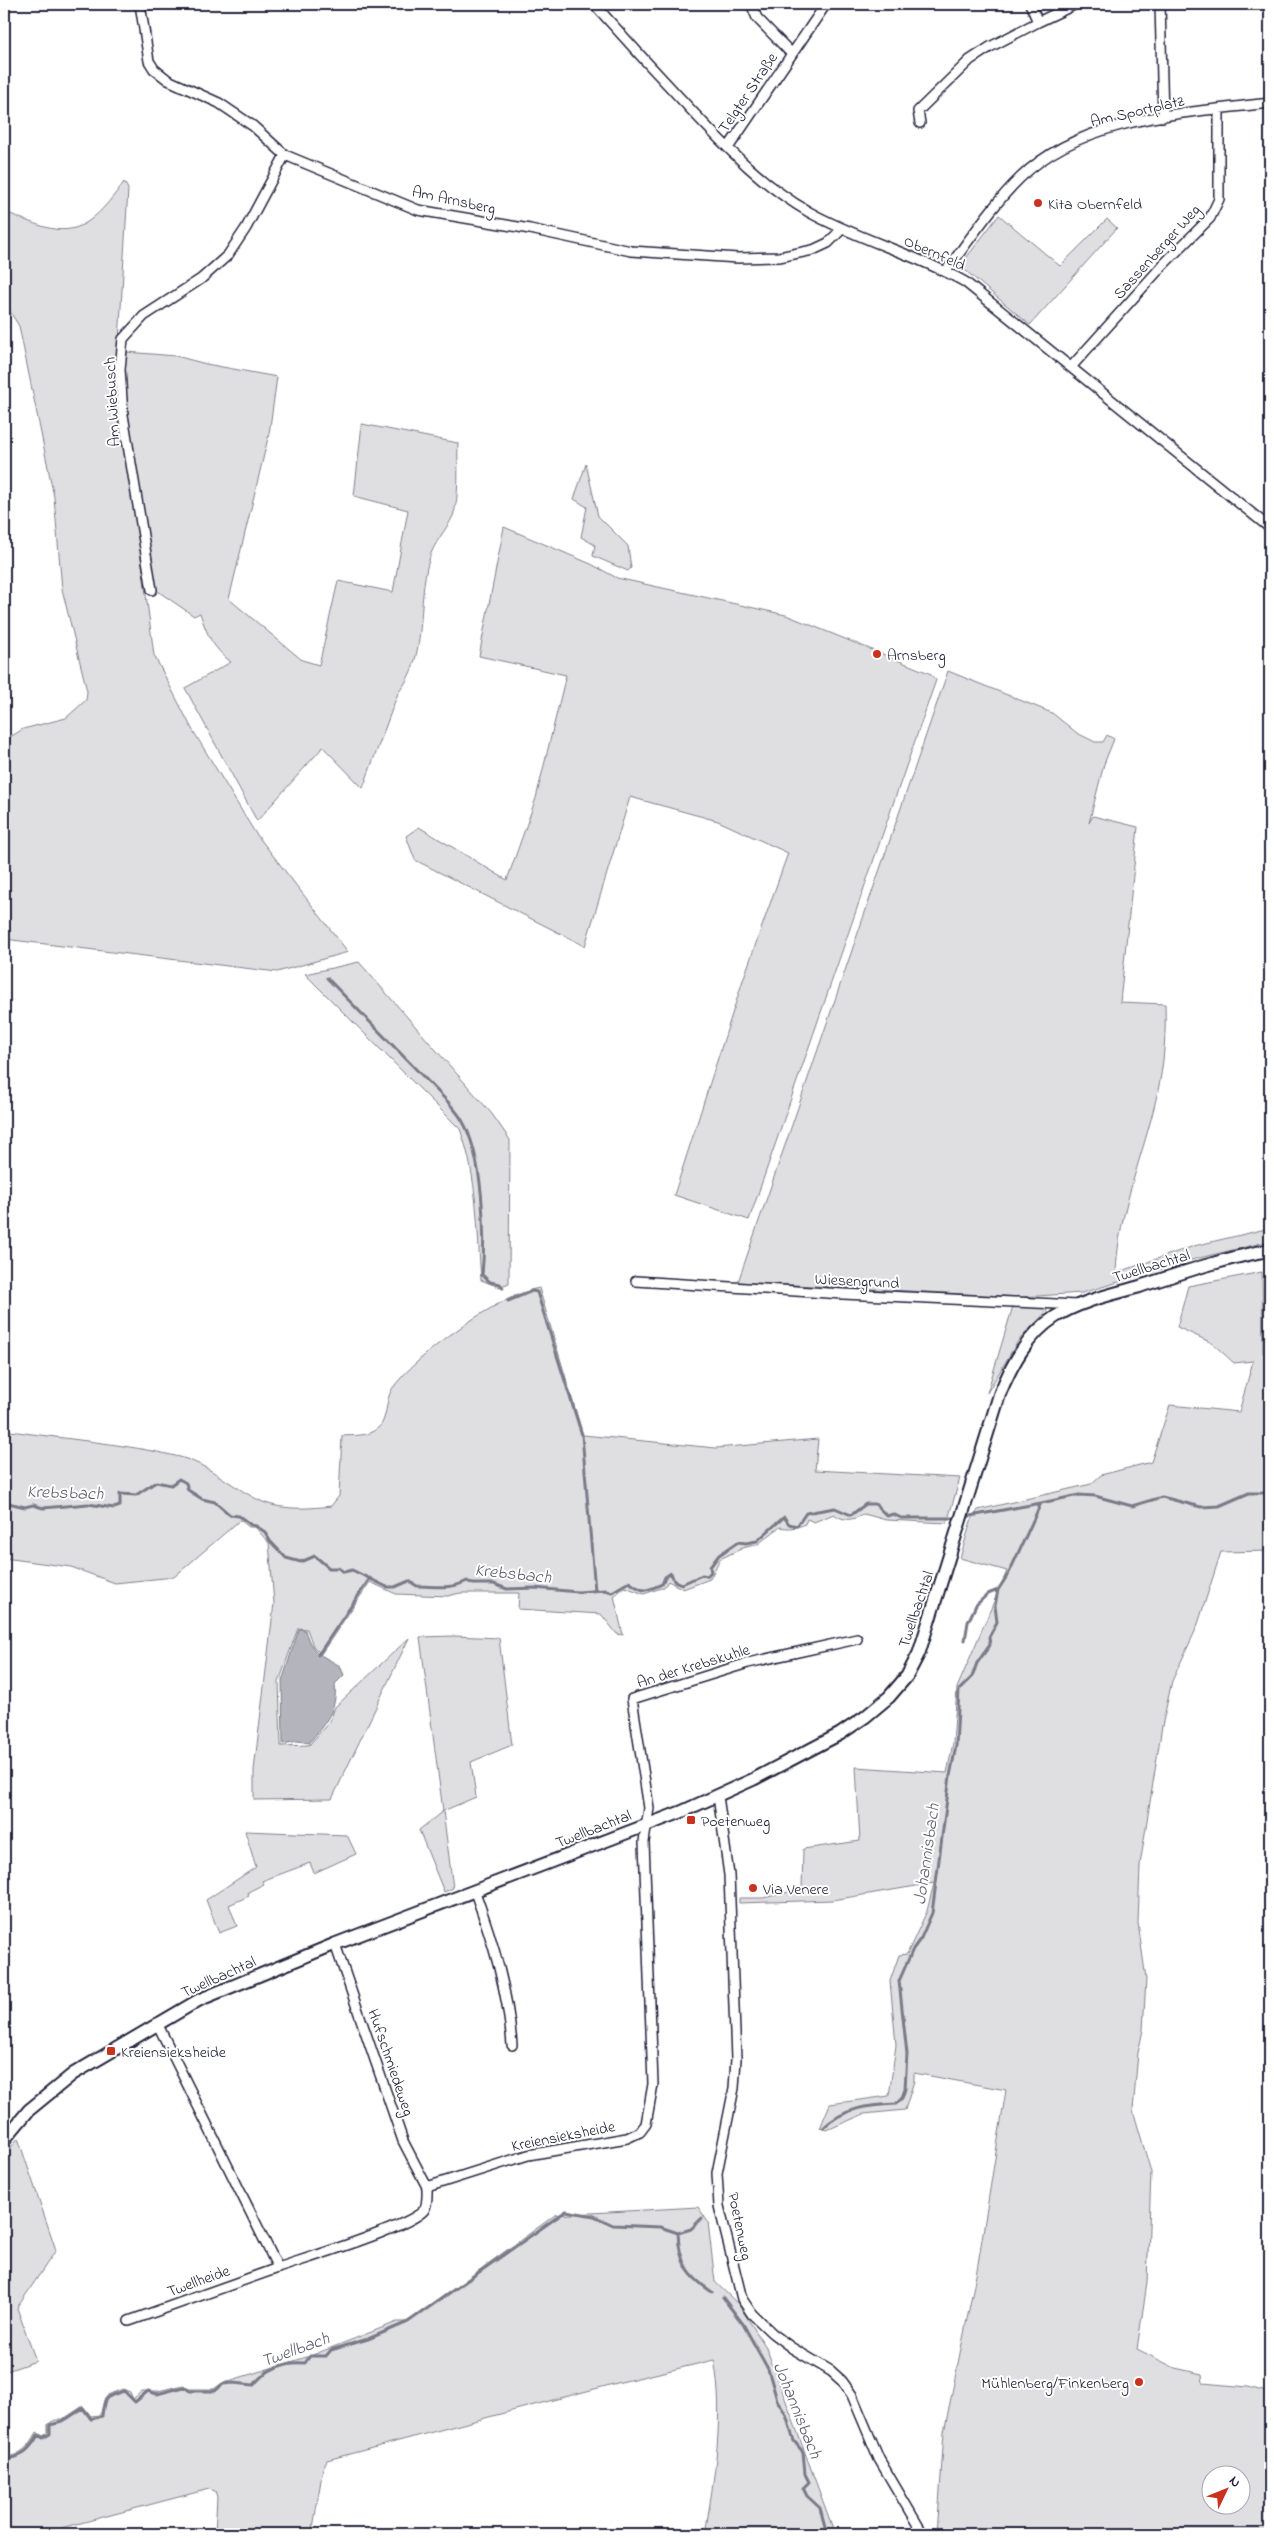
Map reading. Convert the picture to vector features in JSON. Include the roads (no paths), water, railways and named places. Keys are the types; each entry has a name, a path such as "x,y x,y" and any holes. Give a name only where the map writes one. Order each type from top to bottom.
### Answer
{"street":[{"name":"Am Arnsberg","path":"140,4 148,61 154,69 168,80 219,103 253,126 284,155 418,210 530,229 631,251 738,258 779,257 813,250 828,243 842,229"},
{"name":"Obernfeld","path":"594,4 728,148 776,190 808,211 842,229 946,271 965,282 1072,366 1270,528"},
{"name":"Telgter Straße","path":"751,4 757,18 791,53"},
{"name":"Telgter Straße","path":"728,148 826,4"},
{"path":"1030,4 1038,22"},
{"path":"920,123 918,111 970,60 990,47 1076,4"},
{"path":"1160,4 1162,117"},
{"name":"Am Sportplatz","path":"946,271 1019,179 1047,156 1076,141 1108,129 1162,117 1270,103"},
{"name":"Sassenberger Weg","path":"1072,366 1163,265 1210,218 1219,199 1219,109"},
{"name":"Am Wiebusch","path":"152,590 123,415 120,369 124,339 144,316 200,279 228,255 246,228 284,155"},
{"name":"Twellbachtal","path":"4,2140 19,2121 52,2089 157,2023 220,1990 718,1796 840,1734 865,1717 889,1697 907,1676 919,1653 1010,1368 1038,1332 1054,1317 1077,1305 1211,1264 1270,1250"},
{"name":"Wiesengrund","path":"636,1281 843,1294 1077,1305"},
{"name":"An der Krebskuhle","path":"647,1825 649,1808 632,1699 748,1663 857,1639"},
{"name":"Poetenweg","path":"718,1796 729,1875 736,2059 734,2088 717,2181 719,2206 742,2299 752,2314 772,2333 792,2348 831,2371 842,2381 852,2395 879,2460 923,2534"},
{"name":"Kreiensieksheide","path":"427,2187 528,2155 627,2138 640,2132 646,2124 653,2084 644,1842 647,1825"},
{"path":"475,1892 494,1943 510,2014 512,2045"},
{"name":"Hufschmiedeweg","path":"335,1944 403,2141 427,2187"},
{"path":"157,2023 278,2268 368,2238 416,2216 424,2210 427,2204 427,2187"},
{"name":"Twellheide","path":"129,2321 278,2268"}],"waterway":[{"path":"327,978 448,1102 462,1120 475,1153 479,1174 484,1238 482,1275 490,1282 500,1284 503,1288"},
{"path":"508,1301 532,1291 537,1292 582,1435 595,1591"},
{"name":"Krebsbach","path":"4,1502 25,1507 33,1505 43,1508 88,1504 114,1508 120,1506 120,1494 136,1495 156,1482 171,1485 179,1479 186,1483 188,1490 202,1499 215,1502 230,1515 239,1516 265,1532 270,1541 286,1558 301,1562 315,1556 329,1568 338,1568 344,1572 352,1570 387,1587 395,1587 409,1581 417,1586 442,1587 455,1586 467,1581 473,1584 494,1584 507,1589 534,1588 578,1592 605,1590 612,1592 629,1582 642,1590 648,1590 662,1584 665,1577 671,1573 674,1581 682,1584 702,1575 707,1576 711,1572 710,1567 719,1555 738,1542 757,1541 784,1517 789,1524 797,1526 806,1513 835,1508 851,1515 866,1504 875,1504 887,1516 893,1514 901,1518 959,1518"},
{"name":"Johannisbach","path":"965,1640 968,1622 976,1605 988,1594 998,1590 1009,1573 1041,1503 1079,1495 1095,1496 1132,1506 1162,1497 1201,1507 1219,1506 1249,1493 1270,1493"},
{"path":"965,1517 1041,1503"},
{"path":"318,1655 370,1578"},
{"name":"Johannisbach","path":"823,2128 839,2116 857,2109 876,2105 896,2104 902,2098 905,2089 907,2054 899,1981 932,1913 950,1776 956,1746 959,1690 972,1677 977,1663 990,1645 989,1637 997,1622 995,1606 998,1590"},
{"name":"Twellbach","path":"4,2460 24,2452 32,2445 38,2435 43,2438 50,2434 50,2425 62,2422 83,2408 91,2419 102,2416 105,2401 109,2396 124,2391 135,2402 148,2391 157,2394 184,2387 190,2391 215,2391 223,2384 254,2385 276,2367 291,2363 305,2363 310,2356 326,2356 331,2350 368,2339 408,2322 566,2211 594,2216 613,2225 660,2227 678,2233 691,2229 702,2218"},
{"name":"Johannisbach","path":"678,2233 680,2253 686,2268 712,2292"},
{"name":"Johannisbach","path":"723,2298 743,2324 768,2369 777,2400 786,2415 794,2441 803,2452 805,2474 809,2482 803,2488 807,2496 820,2508 827,2534"}],"place":[{"name":"Kita Obernfeld","path":"1038,203"},
{"name":"Arnsberg","path":"877,654"},
{"name":"Poetenweg","path":"691,1820"},
{"name":"Via Venere","path":"753,1888"},
{"name":"Kreiensieksheide","path":"111,2051"},
{"name":"Mühlenberg/Finkenberg","path":"1139,2382"}]}
